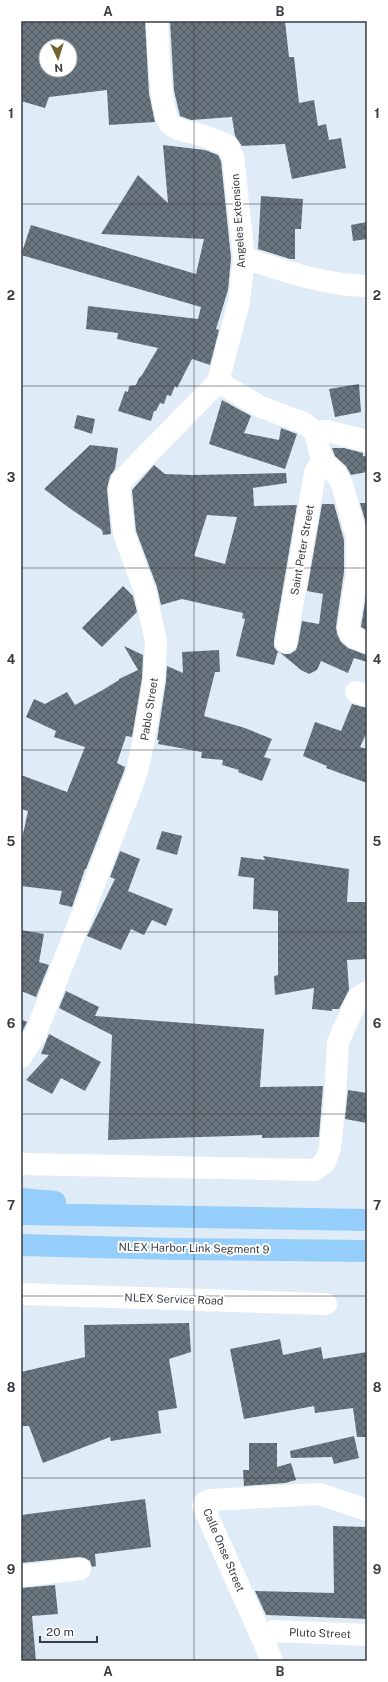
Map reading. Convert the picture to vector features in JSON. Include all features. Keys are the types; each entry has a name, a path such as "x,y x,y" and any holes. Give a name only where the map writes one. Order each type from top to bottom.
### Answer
{"highway":[{"path":"21,1199 177,1216"},
{"path":"21,1214 367,1220"},
{"name":"NLEX Harbor Link Segment 9","path":"21,1245 174,1249 367,1251"}],"street":[{"name":"Angeles Extension","path":"156,21 162,104 166,120 169,124 178,129 202,135 227,145 231,152 244,258 240,302 218,382"},
{"path":"244,258 333,284 367,286"},
{"path":"218,382 261,407 304,423 315,432 320,453 325,463 337,475 342,484 356,538 358,573 348,629 351,635 357,640 367,643"},
{"name":"Pablo Street","path":"21,1057 34,1035 136,775 146,733 154,679 156,642 145,591 124,534 119,488 122,480 218,382"},
{"path":"315,432 327,432 367,441"},
{"name":"Saint Peter Street","path":"286,642 315,473 319,466 325,463"},
{"path":"21,1164 315,1170 325,1162 330,1148 335,1098 338,1042 358,998 367,992"},
{"name":"NLEX Service Road","path":"21,1294 326,1304"},
{"name":"Calle Onse Street","path":"270,1661 271,1658 203,1506 205,1502 210,1500 318,1494 367,1510"},
{"path":"21,1576 80,1569"},
{"name":"Pluto Street","path":"273,1631 367,1635"}],"building":[{"path":"21,21 145,21 149,94 155,122 109,125 107,90 49,97 45,108 21,101"},
{"path":"170,21 285,21 289,57 294,57 299,103 314,100 318,126 326,124 329,140 341,138 346,168 292,179 285,144 242,146 235,136 232,117 191,120 180,116 174,91"},
{"path":"163,145 205,150 218,155 221,161 231,258 228,290 216,329 219,330 210,365 192,359 177,388 175,386 171,396 167,395 164,404 160,403 156,411 154,411 151,421 118,411 125,391 128,392 129,386 136,385 158,348 117,339 118,333 86,329 88,306 198,319 201,307 21,255 31,225 196,274 204,239 101,234 138,175 168,203"},
{"path":"261,196 303,199 301,229 295,229 295,259 290,259 258,249"},
{"path":"367,222 367,239 353,241 351,225"},
{"path":"359,384 361,412 335,417 329,389"},
{"path":"222,400 251,416 244,433 279,440 281,428 297,434 285,469 209,444"},
{"path":"77,415 95,419 92,434 74,428"},
{"path":"90,445 118,448 115,469 110,476 107,489 111,534 103,535 102,530 44,489"},
{"path":"332,448 344,448 363,453 363,456 367,456 367,472 351,475 346,466 335,456"},
{"path":"154,465 165,474 192,475 286,473 287,483 253,488 254,506 297,505 274,640 274,647 278,652 274,665 236,656 245,619 242,618 243,613 182,599 161,605 157,587 136,531 132,490","holes":["207,515 237,517 225,564 194,556"]},
{"path":"360,503 367,503 367,527"},
{"path":"322,504 334,504 344,540 344,572 336,627 337,634 341,642 348,648 367,655 367,662 354,658 348,673 321,661 317,670 309,674 301,670 280,653 290,654 296,650 302,621 319,624 323,594 307,591"},
{"path":"123,586 133,596 137,612 102,647 82,628"},
{"path":"367,590 367,630 361,627"},
{"path":"124,646 143,655 142,678 132,737 126,736 117,763 125,767 124,771 85,869 72,907 59,904 62,891 21,886 21,843 28,811 21,809 21,775 67,792 85,747 54,737 56,731 26,717 34,699 45,704 67,692 75,705 119,679 138,670"},
{"path":"219,650 220,672 215,672 204,716 245,728 272,739 264,757 271,759 262,781 238,772 239,770 222,765 223,760 201,758 202,752 158,744 159,740 157,740 167,666 183,673 182,652"},
{"path":"352,704 367,708 367,732 360,747 367,749 367,783 326,768 327,766 303,756 315,722 341,731"},
{"path":"162,831 182,836 177,855 156,849"},
{"path":"120,851 140,859 128,891 173,909 166,926 152,920 144,935 131,929 121,950 87,936 115,879 110,877"},
{"path":"263,856 349,869 347,902 367,902 367,959 347,960 349,990 339,1009 332,1009 332,1011 312,1009 314,988 275,995 274,976 278,975 278,911 253,909 254,878 238,876 241,857 265,860"},
{"path":"21,930 44,934 39,962 49,965 36,997 21,991"},
{"path":"66,991 99,1007 95,1016 264,1029 260,1087 323,1086 319,1137 262,1138 262,1135 108,1140 112,1035 59,1008"},
{"path":"21,1019 27,1022 21,1034"},
{"path":"49,1034 101,1062 85,1091 61,1078 52,1094 26,1080 49,1055 41,1054"},
{"path":"348,1090 367,1093 367,1123 345,1119"},
{"path":"189,1323 191,1352 169,1359 177,1408 158,1411 161,1433 111,1441 110,1437 43,1463 29,1426 21,1426 21,1372 85,1357 84,1325"},
{"path":"280,1339 283,1355 321,1347 323,1359 367,1352 367,1437 357,1437 353,1408 315,1413 314,1406 244,1419 230,1349"},
{"path":"354,1436 359,1458 334,1464 332,1457 291,1458 290,1451"},
{"path":"249,1443 277,1443 277,1467 291,1463 296,1480 285,1483 244,1486 243,1470 249,1470"},
{"path":"145,1499 151,1547 95,1554 96,1566 92,1567 90,1561 79,1557 21,1563 21,1515"},
{"path":"333,1526 367,1527 367,1619 266,1615 255,1591 334,1593"},
{"path":"55,1585 58,1614 32,1616 36,1661 21,1661 21,1588"}]}
